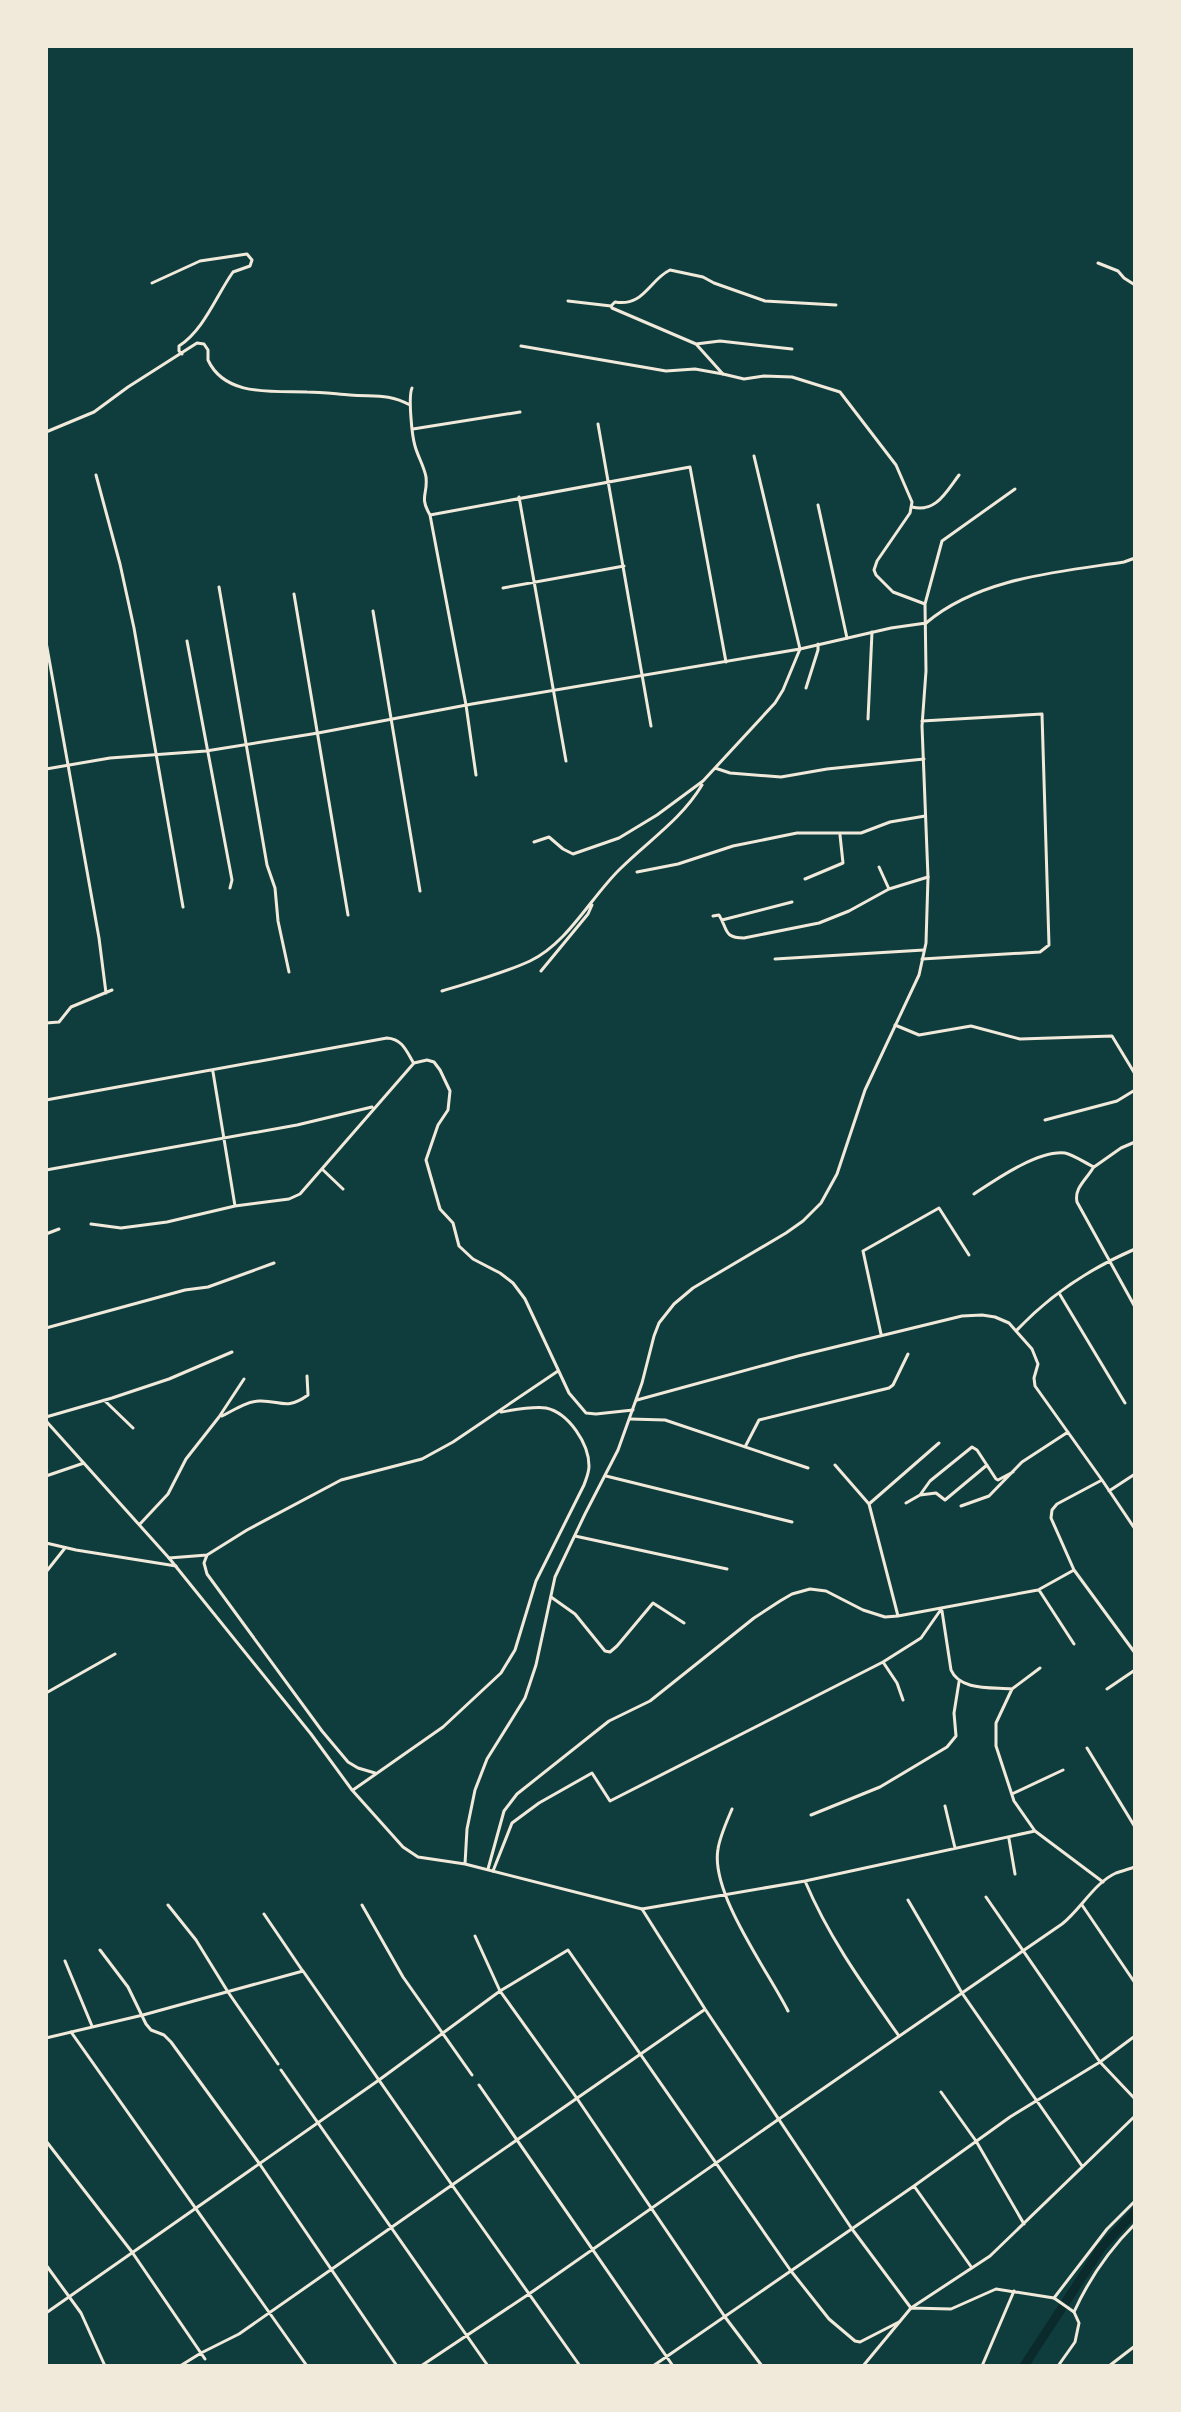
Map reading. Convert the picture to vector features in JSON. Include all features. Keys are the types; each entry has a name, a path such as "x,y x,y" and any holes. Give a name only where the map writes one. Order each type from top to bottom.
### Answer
{"street":[{"path":"152,283 200,261 247,254 252,260 250,266 233,272 201,324 179,346 182,354"},
{"path":"1098,263 1118,271 1135,285"},
{"path":"611,306 615,302 640,298 670,270 703,277 765,301 836,305"},
{"path":"568,301 611,306 696,344 723,374"},
{"path":"696,344 720,341 792,349"},
{"path":"46,432 94,412 197,343 204,344 208,350 211,367 250,391 382,395 410,405"},
{"path":"521,346 666,371 695,369 744,379 792,377 840,392 896,465 909,492 912,507 877,561 876,575 893,592 925,604"},
{"path":"412,388 410,405 413,429 426,480 423,502 430,515 476,775"},
{"path":"413,429 520,412"},
{"path":"598,424 651,726"},
{"path":"442,991 531,960 546,951 578,921 622,867 679,816 703,781 775,703 783,690 800,649 754,456"},
{"path":"430,515 690,467 726,662"},
{"path":"96,475 120,564 183,907"},
{"path":"912,507 922,510 931,507 959,475"},
{"path":"465,1864 467,1829 475,1790 487,1759 525,1698 536,1665 555,1577 606,1476 630,1419 654,1336 669,1310 707,1278 803,1221 821,1203 834,1181 865,1090 919,975 924,950 928,877 922,722 926,671 925,604 942,541 1015,489"},
{"path":"519,497 566,761"},
{"path":"818,505 847,638"},
{"path":"46,769 110,758 246,745 800,649 926,623 947,607 976,592 1043,575 1135,558"},
{"path":"503,588 624,566"},
{"path":"219,587 289,972"},
{"path":"294,594 348,915"},
{"path":"373,611 420,891"},
{"path":"868,719 872,632"},
{"path":"187,641 232,880 230,888"},
{"path":"46,642 106,993"},
{"path":"806,688 818,644"},
{"path":"922,722 1042,714 1049,945 1040,952 922,959"},
{"path":"715,768 730,773 781,777 924,759"},
{"path":"534,842 549,837 573,854 619,838 703,781"},
{"path":"637,872 678,864 733,846 784,836 861,833 890,822 925,816"},
{"path":"805,879 843,863 840,835"},
{"path":"879,867 889,889"},
{"path":"713,916 719,915 727,934 744,938 819,923 889,889 928,877"},
{"path":"541,971 588,914 593,902"},
{"path":"722,920 792,902"},
{"path":"775,959 924,950"},
{"path":"46,1023 59,1022 71,1007 112,990"},
{"path":"895,1025 919,1035 971,1026 1020,1039 1112,1036 1135,1074"},
{"path":"46,1100 387,1038 402,1044 414,1063"},
{"path":"91,1224 121,1228 175,1221 235,1206 289,1199 300,1194 414,1063 434,1062 450,1091 448,1110 438,1125 426,1160 440,1209 453,1223 459,1246 473,1259 513,1283 525,1299 569,1393 586,1413 633,1410"},
{"path":"213,1070 235,1206"},
{"path":"1045,1120 1117,1101 1135,1090"},
{"path":"46,1170 297,1125 375,1107"},
{"path":"1135,1142 1094,1167 1075,1194 1108,1262 1135,1307"},
{"path":"974,1194 1015,1168 1045,1156 1066,1153 1094,1167"},
{"path":"322,1169 343,1189"},
{"path":"881,1336 863,1251 939,1208 969,1255"},
{"path":"46,1234 59,1229"},
{"path":"1017,1330 1059,1293 1135,1249"},
{"path":"46,1328 185,1290 208,1287 274,1263"},
{"path":"1059,1293 1125,1403"},
{"path":"637,1400 881,1336 972,1316 995,1317 1017,1330 1037,1357 1035,1386 1135,1529"},
{"path":"232,1352 179,1376 46,1419 176,1566 384,1828 418,1857 465,1864 642,1909 805,1881 1035,1831"},
{"path":"745,1447 759,1420 889,1388 908,1354"},
{"path":"169,1558 207,1555 341,1480 422,1459 498,1413 558,1371"},
{"path":"219,1417 245,1404 261,1401 283,1405 301,1400 308,1395 307,1376"},
{"path":"140,1524 168,1494 186,1459 244,1379"},
{"path":"104,1400 133,1428"},
{"path":"352,1790 443,1727 501,1673 515,1650 536,1581 584,1485 589,1470 588,1456 574,1428 562,1415 545,1408 498,1413"},
{"path":"630,1419 665,1420 808,1468"},
{"path":"961,1506 989,1496 1028,1458 1068,1432"},
{"path":"869,1504 939,1443"},
{"path":"920,1495 930,1481 972,1447 998,1480 1013,1472"},
{"path":"46,1476 85,1463"},
{"path":"835,1465 869,1504 898,1616"},
{"path":"906,1503 920,1495 936,1493 945,1500 987,1465"},
{"path":"1109,1491 1135,1474"},
{"path":"606,1476 792,1522"},
{"path":"1102,1480 1055,1506 1051,1518 1074,1570 1135,1653"},
{"path":"575,1536 727,1569"},
{"path":"46,1543 176,1566"},
{"path":"46,1572 65,1548"},
{"path":"207,1555 204,1563 207,1574 322,1731 348,1762 375,1773"},
{"path":"490,1870 504,1811 517,1794 609,1721 650,1701 754,1618 792,1594 810,1589 826,1591 863,1610 885,1617 898,1616 1038,1590 1074,1570"},
{"path":"1038,1590 1074,1644"},
{"path":"551,1597 575,1614 605,1651 610,1652 653,1603 684,1623"},
{"path":"490,1870 512,1823 539,1803 592,1773 610,1801 883,1662 921,1638 942,1608"},
{"path":"811,1815 880,1787 947,1747 956,1736 954,1707 959,1682 951,1670 942,1608"},
{"path":"46,1693 115,1654"},
{"path":"883,1662 897,1683 903,1700"},
{"path":"1040,1668 1012,1689 996,1723 996,1746 1020,1812 1035,1831 1103,1882"},
{"path":"1107,1689 1135,1670"},
{"path":"959,1682 1012,1689"},
{"path":"1087,1748 1135,1827"},
{"path":"1012,1794 1063,1770"},
{"path":"945,1806 955,1848"},
{"path":"732,1809 718,1848 718,1877 742,1929 788,2011"},
{"path":"1008,1837 1015,1874"},
{"path":"421,2366 1062,1924 1115,1873 1135,1867"},
{"path":"805,1881 818,1913 850,1967 899,2036"},
{"path":"986,1897 1100,2062 1135,2099"},
{"path":"908,1900 962,1993 1082,2166"},
{"path":"168,1905 196,1940 278,2064"},
{"path":"362,1905 403,1977 472,2075"},
{"path":"1082,1905 1135,1983"},
{"path":"642,1909 852,2229 911,2308"},
{"path":"264,1914 580,2366"},
{"path":"475,1936 500,1991 762,2366"},
{"path":"100,1950 128,1987 151,2030 164,2035 171,2042 259,2163 397,2366"},
{"path":"46,2313 379,2080 500,1991 568,1950 791,2271 829,2319 860,2342 899,2322"},
{"path":"65,1961 92,2026"},
{"path":"46,2029 48,2037 143,2015 303,1971"},
{"path":"180,2366 239,2334 705,2009"},
{"path":"71,2031 307,2366"},
{"path":"653,2366 976,2141 1100,2062 1135,2036"},
{"path":"281,2070 488,2366"},
{"path":"479,2085 673,2366"},
{"path":"941,2092 976,2141 1024,2224"},
{"path":"863,2366 911,2308 990,2256 1135,2116"},
{"path":"46,2141 132,2252 205,2359"},
{"path":"914,2186 972,2268"},
{"path":"1057,2300 1107,2229 1135,2201"},
{"path":"1074,2312 1088,2283 1109,2252 1135,2224"},
{"path":"46,2265 70,2296 91,2332 105,2366"},
{"path":"911,2308 951,2309 996,2289 1057,2300 1074,2312 1079,2323 1075,2342 1058,2366"},
{"path":"982,2366 1014,2291"},
{"path":"1109,2366 1135,2346"}],"waterway":[{"path":"1024,2366 1101,2248 1135,2212"}]}
